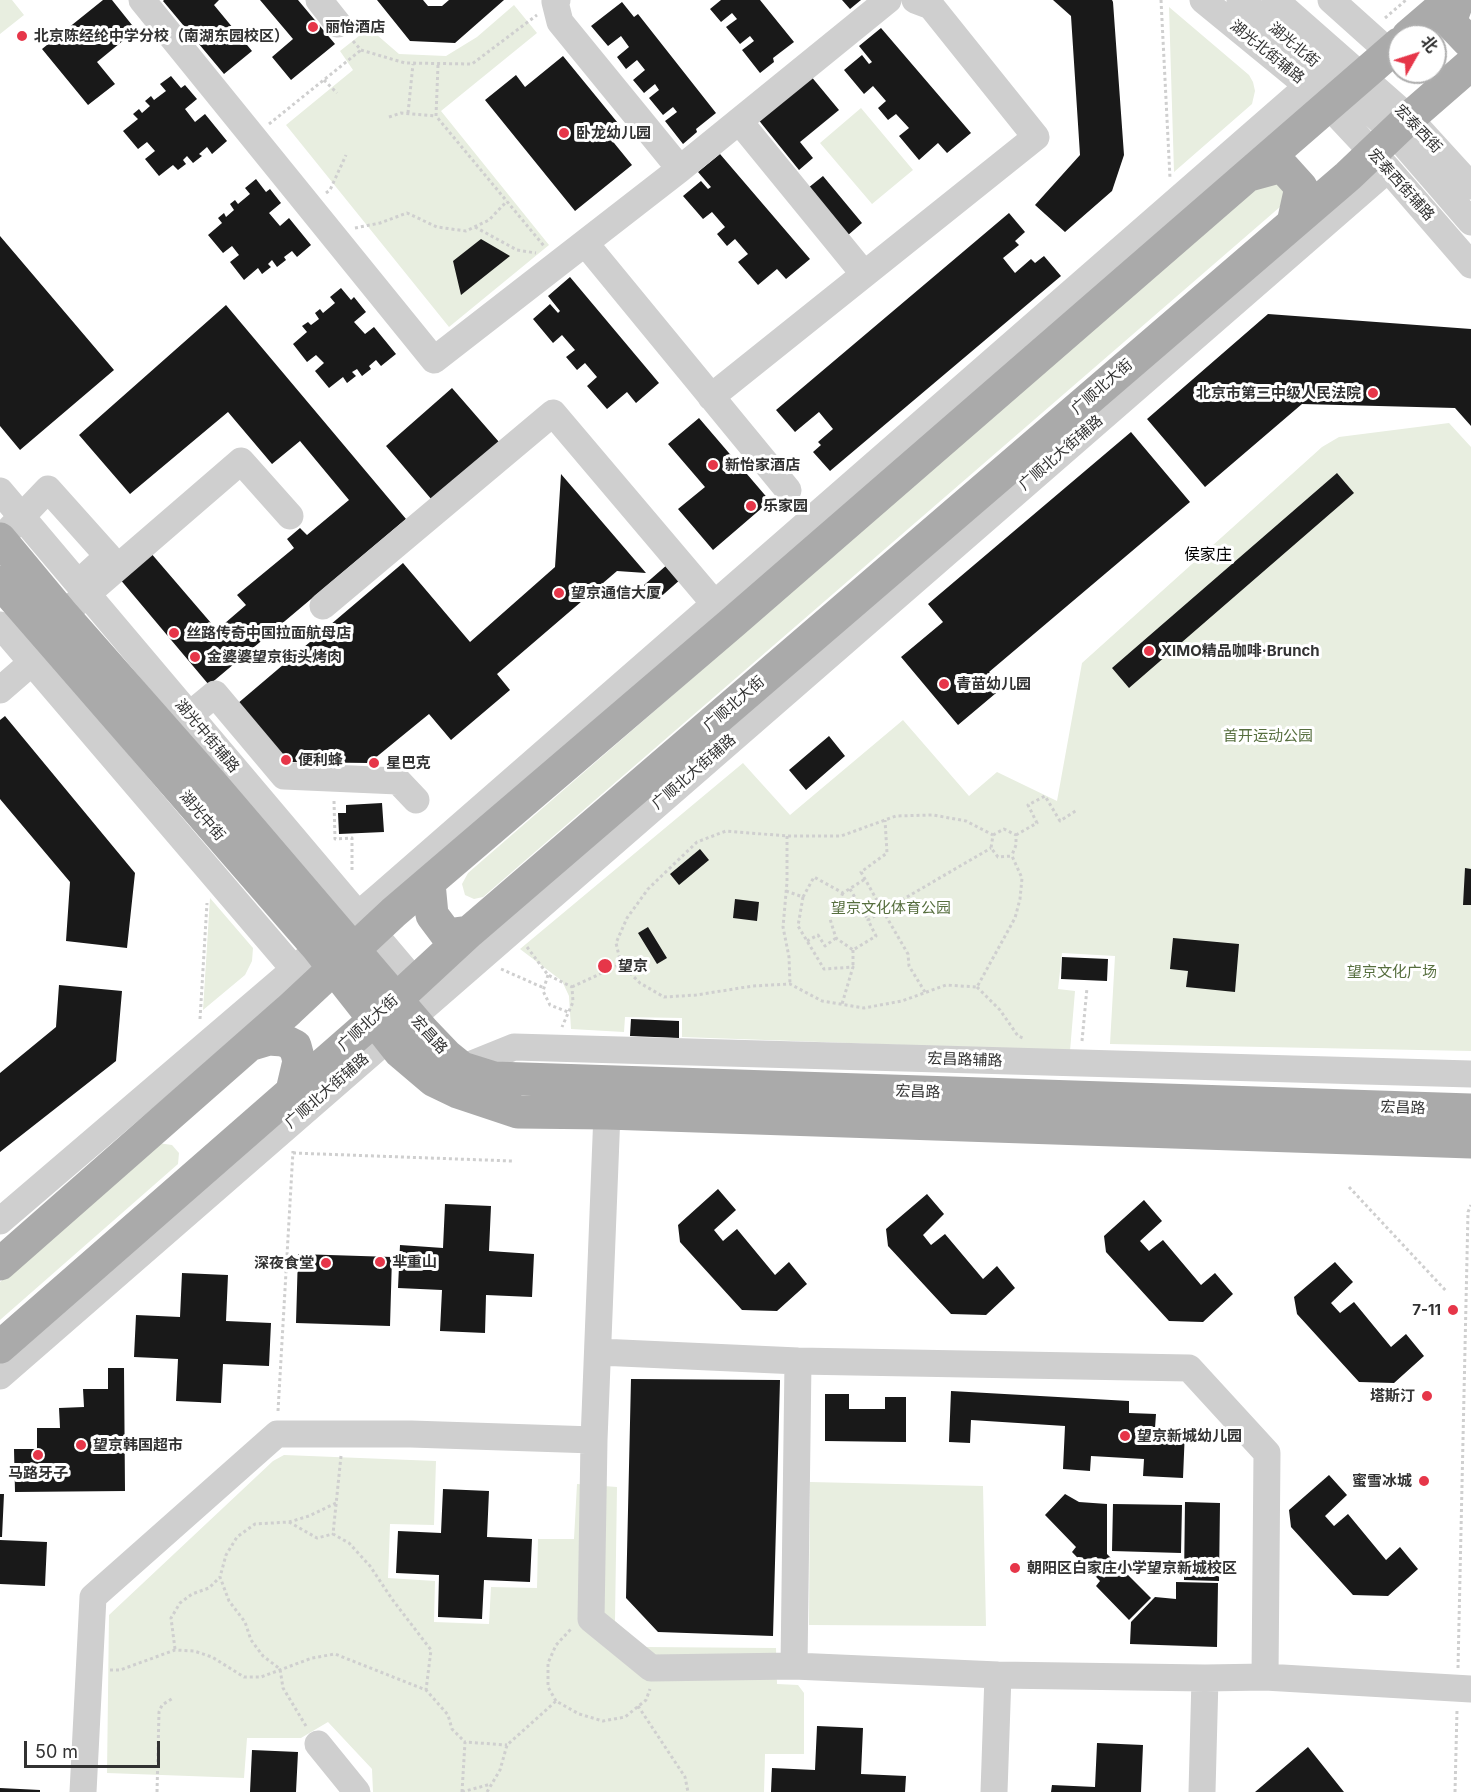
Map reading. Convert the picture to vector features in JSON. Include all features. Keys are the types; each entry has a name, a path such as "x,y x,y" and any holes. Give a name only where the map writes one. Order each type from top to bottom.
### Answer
{"main road":[{"path":"1422,24 1450,0"},
{"path":"1458,0 1450,22 1468,41 1471,41"},
{"path":"11,1256 249,1046 335,950 429,883 723,613 1249,175 1336,89 1387,53"},
{"name":"广顺北大街","path":"0,1347 292,1090 397,1018 469,932 1293,223 1391,143 1471,64"},
{"path":"1249,175 1282,166 1301,188 1293,223"},
{"name":"湖光中街","path":"7,532 63,619 335,950 397,1018"},
{"name":"湖光中街","path":"0,582 63,619 179,725 335,950"},
{"path":"429,883 432,915 447,935 469,932"},
{"name":"宏昌路","path":"397,1018 462,1068 494,1077 1471,1110"},
{"name":"宏昌路","path":"397,1018 433,1080 458,1092 518,1112 607,1113 1471,1142"},
{"path":"249,1046 269,1039 283,1040 295,1046 299,1061 292,1090"}],"street":[{"path":"142,0 434,360 555,259 585,243 888,0"},
{"path":"319,0 338,24"},
{"path":"711,397 1036,137 931,6 915,0"},
{"name":"湖光北街辅路","path":"1203,0 1336,89"},
{"name":"湖光北街","path":"1240,0 1336,89"},
{"name":"湖光北街","path":"1275,0 1336,89"},
{"path":"1330,0 1387,36"},
{"path":"556,1 560,22 680,169"},
{"path":"11,1256 0,1222 335,950 723,613 1336,89"},
{"name":"宏泰西街","path":"1336,89 1471,222"},
{"name":"宏泰西街辅路","path":"1336,89 1391,143 1471,265"},
{"path":"739,121 864,274"},
{"name":"宏泰西街","path":"1391,143 1471,186"},
{"name":"广顺北大街辅路","path":"0,1376 397,1018 1391,143"},
{"path":"585,243 788,490"},
{"path":"323,606 553,414 723,613"},
{"path":"0,625 63,619 241,461 290,516"},
{"path":"0,690 63,619 108,556 48,489 7,532"},
{"path":"0,491 7,532"},
{"path":"179,725 215,694 284,776 398,781 416,800"},
{"path":"335,950 397,1018"},
{"name":"宏昌路辅路","path":"462,1068 513,1047 1471,1074"},
{"path":"607,1113 594,1440 591,1619 651,1668 794,1666 998,1675 1265,1677 1464,1689"},
{"path":"598,1352 798,1361 1189,1368 1267,1453 1265,1677"},
{"path":"794,1666 798,1361"},
{"path":"83,1792 93,1597 277,1434 594,1440"},
{"path":"994,1792 998,1675"},
{"path":"1202,1792 1205,1678"},
{"path":"318,1744 357,1792"}],"path":[{"path":"1161,0 1170,185"},
{"path":"338,24 362,50 405,63 471,64 556,1"},
{"path":"253,136 362,50"},
{"path":"408,113 413,64"},
{"path":"438,65 436,116 555,259"},
{"path":"324,80 337,93"},
{"path":"389,117 400,113 436,116"},
{"path":"309,207 330,190 346,155"},
{"path":"338,242 357,226 380,223 407,213 437,227 466,231 489,220 507,201"},
{"path":"475,227 517,250 555,259"},
{"path":"334,778 335,839 352,838 352,872"},
{"path":"1016,836 1037,823 1028,806 1045,796 1060,821 1077,810"},
{"path":"993,835 966,821 933,815 896,816 841,836 787,836 726,831 697,842 648,889 627,918 616,943 621,964 640,983 664,997 696,996 753,986 790,984 822,1001 864,1008 902,1001 946,985 977,987 1000,1010 1018,1036 1027,1039"},
{"path":"885,820 887,853 861,872 908,954 909,966 925,992"},
{"path":"993,835 1004,829 1016,836"},
{"path":"993,835 991,848 998,857 1012,856"},
{"path":"787,836 783,927 789,957 790,984"},
{"path":"977,987 1015,918 1020,899 1022,878 1012,856 1016,836"},
{"path":"868,920 991,848"},
{"path":"843,893 814,877 803,897 798,926 824,969 853,967"},
{"path":"853,950 836,938 830,919 843,893 865,879"},
{"path":"850,889 876,936 853,950"},
{"path":"786,891 803,897"},
{"path":"200,1019 207,895"},
{"path":"807,941 818,935 825,946 836,938"},
{"path":"522,941 548,975 572,987"},
{"path":"842,1004 853,967 853,950"},
{"path":"572,987 621,964"},
{"path":"496,967 544,988"},
{"path":"548,975 543,991 550,1005 568,1012"},
{"path":"561,1029 573,1002 572,987"},
{"path":"1081,1043 1087,988"},
{"path":"277,1434 294,1144"},
{"path":"283,1153 512,1161"},
{"path":"1349,1187 1447,1292"},
{"path":"1455,1792 1464,1689 1468,1212 1471,1205"},
{"path":"333,1534 344,1434"},
{"path":"175,1650 171,1618 180,1603 192,1594 209,1588 220,1577 226,1555 237,1537 255,1524 289,1522 309,1516 336,1503"},
{"path":"289,1522 317,1539 333,1534 349,1543 370,1566 431,1650 426,1690"},
{"path":"220,1577 229,1601 245,1622 251,1640 262,1656 280,1669 283,1688 318,1744"},
{"path":"591,1619 574,1626 556,1646 549,1663 548,1687 556,1701 579,1714 603,1721 625,1717 645,1700 652,1683 651,1668"},
{"path":"89,1670 120,1670 175,1650 194,1651 212,1657 244,1677 261,1677 312,1658 335,1654 426,1690 448,1715 452,1729 465,1742 507,1745"},
{"path":"157,1792 159,1712 162,1705 173,1698"},
{"path":"487,1792 500,1770 507,1745 556,1701"},
{"path":"638,1706 685,1777 688,1792"},
{"path":"465,1742 462,1792 491,1784"}],"green space":[{"path":"0,0 12,0 24,15 0,34"},
{"path":"514,5 537,33 441,111 549,245 449,327 286,125 353,70 340,51 369,28 399,54 446,56 477,37"},
{"path":"1169,7 1249,75 1255,91 1252,104 1174,172"},
{"path":"861,108 913,170 872,204 820,143"},
{"path":"1280,175 1288,200 483,897 474,899 465,895 462,884 468,873 1269,177"},
{"path":"1449,423 1471,447 1471,1051 1110,1044 1115,956 1062,953 1058,989 1075,991 1070,1051 682,1037 682,1018 625,1017 624,1032 571,1029 569,996 562,981 520,949 743,763 790,815 903,720 969,796 997,772 1057,801 1082,663 1322,447 1339,437"},
{"path":"210,898 253,948 252,961 245,975 203,1010"},
{"path":"158,1143 172,1145 179,1153 178,1164 0,1320 0,1282"},
{"path":"284,1455 436,1461 434,1525 390,1524 388,1578 435,1581 434,1622 489,1624 491,1587 537,1588 538,1539 574,1539 577,1484 617,1487 615,1621 645,1647 776,1648 777,1684 798,1685 804,1693 804,1754 765,1754 764,1792 373,1792 372,1769 328,1722 301,1738 247,1738 244,1778 107,1773 109,1615 273,1461"},
{"path":"810,1482 983,1486 986,1626 809,1625"}],"building":[{"path":"103,0 112,0 136,30 97,62 115,84 88,105 42,49"},
{"path":"164,0 219,0 214,5 252,51 224,74"},
{"path":"260,0 298,0 335,44 291,80 272,57 293,39"},
{"path":"377,0 423,0 428,6 442,6 449,0 504,0 455,43 410,41"},
{"path":"721,0 760,0 794,42 773,58 774,62 760,73 742,50 754,41 750,36 740,44 726,27 737,19 732,13 721,22 710,9"},
{"path":"842,0 861,0 850,9"},
{"path":"1053,0 1112,0 1113,2 1124,155 1112,191 1065,232 1035,205 1080,155 1071,16"},
{"path":"622,2 634,17 638,14 716,113 696,129 697,132 683,144 665,121 677,112 673,107 663,115 649,98 659,90 655,84 644,93 633,80 645,70 637,60 626,69 617,57 629,47 621,36 608,46 591,26"},
{"path":"881,28 971,133 947,153 938,143 919,160 899,136 909,128 896,114 888,120 878,108 886,101 873,86 864,94 844,70 862,55 869,64 872,62 859,46"},
{"name":"卧龙幼儿园","path":"563,56 622,128 610,138 632,165 575,211 485,100 516,75 525,87"},
{"path":"810,75 839,110 800,142 813,158 799,170 757,118"},
{"path":"171,76 181,88 185,85 197,99 185,109 195,122 205,114 227,141 212,154 207,147 199,154 202,156 193,163 187,156 183,160 186,164 178,170 173,165 159,176 145,159 155,151 147,142 138,149 123,131 138,119 133,114 139,109 142,113 150,106 145,101 151,96 154,100 166,91 160,84"},
{"path":"720,154 810,259 786,279 777,269 758,285 738,262 748,254 735,239 727,246 717,234 725,227 712,212 703,219 683,196 701,181 708,189 711,187 698,172"},
{"path":"823,176 862,223 847,236 808,188"},
{"path":"256,179 266,192 270,189 281,203 269,213 280,226 289,218 311,245 297,257 292,251 277,267 272,260 268,264 271,267 262,274 258,268 244,280 230,262 239,255 232,246 223,253 208,235 222,223 218,218 224,213 226,217 234,210 230,204 235,200 238,204 250,194 245,188"},
{"path":"1009,213 1025,232 1015,241 1019,245 1003,258 1015,273 1031,259 1035,263 1044,256 1061,276 830,471 813,452 821,445 818,442 833,429 819,412 795,432 776,410"},
{"path":"0,236 114,370 20,450 0,426"},
{"path":"481,239 510,256 461,295 453,261"},
{"path":"570,277 659,383 636,403 627,392 607,409 587,386 597,377 585,363 577,370 566,357 575,350 562,335 553,343 533,319 550,304 558,313 560,311 548,296"},
{"path":"341,288 351,300 354,297 366,312 354,322 365,334 374,327 396,354 381,366 376,360 369,366 371,369 362,376 357,369 352,372 356,376 347,383 343,377 329,388 315,371 324,363 316,355 307,362 293,344 307,332 302,326 308,322 311,325 319,319 315,313 320,309 323,313 335,303 330,297"},
{"path":"226,305 406,519 209,685 119,578 150,552 217,630 246,605 237,595 294,548 287,539 300,528 307,535 349,500 300,441 272,464 228,412 130,494 79,435"},
{"path":"1268,314 1471,329 1471,426 1455,408 1302,404 1205,487 1147,419"},
{"path":"452,388 499,442 432,500 386,446"},
{"name":"新怡家酒店","path":"699,418 770,501 713,550 678,509 705,487 668,444"},
{"path":"1131,432 1190,502 989,672 1002,688 958,725 901,657 943,622 928,604"},
{"path":"1337,473 1354,493 1129,688 1112,668"},
{"path":"561,474 646,573 617,571 497,674 510,690 451,740 429,714 369,763 286,762 237,704 403,563 470,642 555,567"},
{"path":"668,564 681,579 657,600 644,585"},
{"path":"5,716 135,873 127,948 66,941 70,882 0,799 0,720"},
{"path":"829,736 845,756 806,790 789,770"},
{"path":"382,803 384,832 339,834 338,813 346,813 346,805"},
{"path":"700,849 709,860 679,885 670,874"},
{"path":"1465,868 1471,869 1471,905 1463,905"},
{"path":"735,899 759,902 757,921 733,918"},
{"path":"648,927 667,958 657,964 638,933"},
{"path":"1173,938 1239,944 1235,992 1186,987 1188,971 1170,969"},
{"path":"1062,957 1108,959 1107,981 1061,979"},
{"path":"59,985 122,991 116,1061 0,1152 0,1073 56,1027"},
{"path":"631,1019 679,1021 679,1038 630,1036"},
{"path":"718,1189 736,1210 714,1230 723,1241 737,1229 775,1275 789,1262 807,1284 777,1311 742,1310 680,1242 678,1225"},
{"path":"927,1194 944,1214 923,1235 931,1245 945,1234 983,1279 997,1266 1015,1288 986,1315 951,1314 888,1246 886,1229"},
{"path":"1144,1200 1162,1221 1140,1241 1149,1251 1163,1240 1201,1285 1215,1273 1233,1294 1203,1322 1169,1321 1106,1252 1104,1236"},
{"path":"445,1204 491,1206 489,1251 534,1254 532,1297 486,1295 485,1333 440,1331 442,1290 398,1288 400,1245 443,1248"},
{"path":"298,1254 392,1257 390,1326 296,1323"},
{"path":"1335,1262 1353,1282 1331,1303 1340,1313 1354,1302 1391,1347 1406,1334 1424,1356 1394,1383 1359,1382 1297,1314 1294,1297"},
{"path":"182,1273 228,1275 226,1321 271,1323 269,1366 223,1364 221,1403 176,1401 178,1359 134,1357 136,1315 180,1317"},
{"path":"108,1368 124,1368 125,1491 15,1492 14,1449 37,1449 37,1428 60,1428 59,1408 84,1407 83,1389 108,1389"},
{"path":"631,1379 780,1380 773,1636 658,1632 626,1598"},
{"name":"望京新城幼儿园","path":"951,1391 1129,1401 1129,1413 1156,1414 1155,1428 1185,1430 1183,1478 1143,1476 1144,1459 1091,1456 1090,1471 1063,1469 1065,1426 971,1420 970,1443 949,1442"},
{"path":"825,1394 849,1394 849,1409 885,1409 885,1397 906,1397 906,1442 825,1441"},
{"path":"1329,1475 1347,1495 1325,1516 1334,1526 1348,1514 1386,1560 1400,1547 1418,1569 1388,1596 1353,1595 1291,1527 1289,1510"},
{"path":"443,1489 489,1491 487,1537 532,1539 530,1582 484,1580 482,1619 438,1617 439,1575 396,1573 398,1531 441,1533"},
{"path":"0,1494 4,1494 2,1537 0,1537"},
{"path":"1065,1494 1079,1502 1107,1504 1107,1554 1151,1598 1129,1620 1096,1586 1100,1581 1072,1552 1076,1547 1045,1515"},
{"path":"1185,1502 1220,1503 1219,1581 1184,1580"},
{"path":"1113,1504 1182,1505 1181,1553 1112,1551"},
{"path":"0,1540 47,1542 45,1586 0,1584"},
{"path":"1176,1582 1218,1583 1217,1647 1130,1644 1131,1622 1155,1597 1176,1599"},
{"path":"817,1726 863,1728 861,1774 906,1776 905,1792 771,1792 772,1768 815,1770"},
{"path":"1097,1743 1143,1745 1141,1792 1051,1792 1052,1785 1095,1787"},
{"path":"1308,1747 1344,1792 1255,1792"},
{"path":"252,1750 298,1752 296,1792 250,1792"},
{"path":"0,1788 40,1790 40,1792 0,1792"}],"place":[{"name":"丽怡酒店","path":"313,27"},
{"name":"北京陈经纶中学分校（南湖东园校区）","path":"22,36"},
{"name":"卧龙幼儿园","path":"564,133"},
{"name":"北京市第三中级人民法院","path":"1373,393"},
{"name":"新怡家酒店","path":"713,465"},
{"name":"乐家园","path":"751,506"},
{"name":"望京通信大厦","path":"559,593"},
{"name":"丝路传奇中国拉面航母店","path":"174,633"},
{"name":"XIMO精品咖啡·Brunch","path":"1149,651"},
{"name":"金婆婆望京街头烤肉","path":"195,657"},
{"name":"青苗幼儿园","path":"944,684"},
{"name":"便利蜂","path":"286,760"},
{"name":"星巴克","path":"374,763"},
{"name":"望京","path":"605,966"},
{"name":"芈重山","path":"380,1262"},
{"name":"深夜食堂","path":"326,1263"},
{"name":"7-11","path":"1453,1310"},
{"name":"塔斯汀","path":"1427,1396"},
{"name":"望京新城幼儿园","path":"1125,1436"},
{"name":"望京韩国超市","path":"81,1445"},
{"name":"马路牙子","path":"38,1455"},
{"name":"蜜雪冰城","path":"1424,1481"},
{"name":"朝阳区白家庄小学望京新城校区","path":"1015,1568"}],"district":[{"name":"侯家庄","path":"1208,555"}],"park label":[{"name":"首开运动公园","path":"1268,736"},
{"name":"望京文化体育公园","path":"891,908"},
{"name":"望京文化广场","path":"1392,972"}]}
